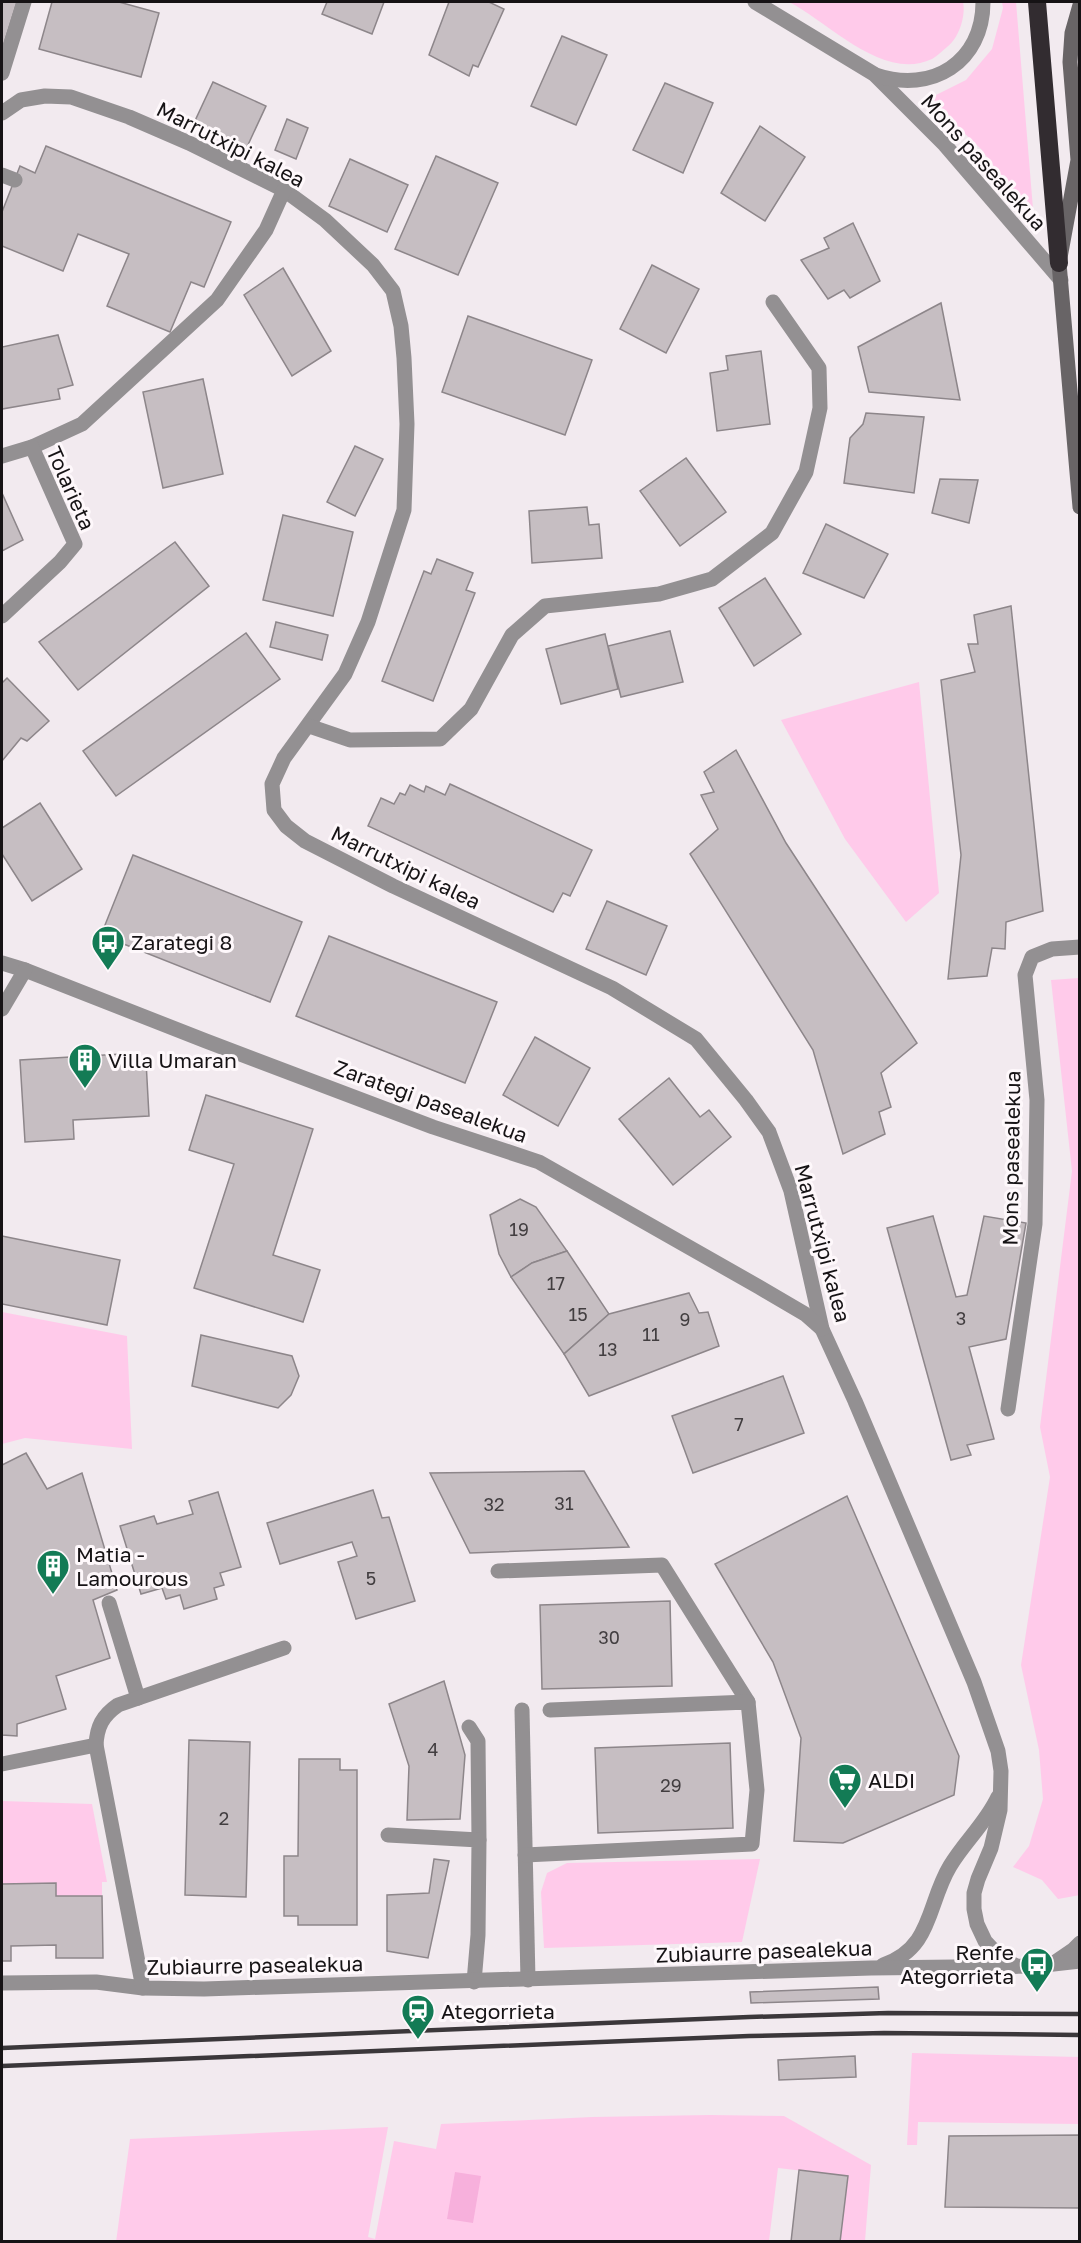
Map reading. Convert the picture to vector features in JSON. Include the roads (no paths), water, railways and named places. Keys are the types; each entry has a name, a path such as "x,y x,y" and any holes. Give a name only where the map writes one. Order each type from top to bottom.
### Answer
{"highway":[{"path":"1037,2 1060,272"}],"main road":[{"name":"Mons pasealekua","path":"1080,5 1072,33 1070,62 1078,160 1060,272 1080,507"}],"street":[{"path":"2,73 24,2"},
{"name":"Mons pasealekua","path":"755,2 873,74 892,81 912,82 931,78 949,70 963,57 975,41 982,23 983,2"},
{"name":"Mons pasealekua","path":"873,74 945,145 1060,272"},
{"name":"Marrutxipi kalea","path":"2,113 21,100 45,96 71,97 129,117 189,143 284,190 333,227 374,265 393,291 401,326 404,358 407,424 404,510 372,611 345,674 284,758 272,784 274,810 286,826 305,841 393,886 612,988 696,1040 746,1100 769,1132 791,1191 822,1329 855,1401 974,1682 998,1751 1001,1791 996,1830 974,1893 974,1909 977,1923 986,1941 999,1956 1016,1966"},
{"path":"32,447 82,424 217,300 266,230 284,190"},
{"path":"309,726 350,740 440,739 471,709 512,635 546,606 659,594 712,579 772,533 806,472 820,408 819,368 773,302"},
{"name":"Tolarieta","path":"2,456 32,447 75,544 60,562 2,616"},
{"name":"Mons pasealekua","path":"1008,1409 1035,1224 1037,1100 1025,975 1032,957 1052,949 1080,947"},
{"name":"Zarategi pasealekua","path":"3,961 403,1115 539,1162 805,1314 822,1329"},
{"path":"2,1009 25,970"},
{"path":"498,1571 662,1565 748,1702 757,1790 752,1844 525,1855"},
{"path":"109,1603 138,1698"},
{"path":"143,1988 96,1745 100,1723 107,1713 118,1705 284,1648"},
{"path":"550,1710 748,1702"},
{"path":"522,1710 528,1980"},
{"path":"469,1727 478,1741 478,1935 474,1982"},
{"path":"2,1764 96,1745"},
{"path":"871,1968 899,1959 923,1935 942,1881 951,1865 984,1823 1001,1791"},
{"path":"388,1835 479,1840"},
{"path":"1045,1966 1062,1958 1080,1943"},
{"name":"Zubiaurre pasealekua","path":"1045,1966 1080,1961"},
{"name":"Zubiaurre pasealekua","path":"2,1983 96,1982 143,1988 204,1989 871,1968 1016,1966 1080,1968"}],"railway":[{"path":"2,2048 749,2017 888,2013 1080,2014"},
{"path":"2,2066 749,2036 884,2033 1080,2035"}],"place":[{"name":"Zarategi 8","path":"108,971"},
{"name":"Villa Umaran","path":"85,1089"},
{"name":"Matia - Lamourous","path":"53,1595"},
{"name":"ALDI","path":"845,1809"},
{"name":"Renfe Ategorrieta","path":"1037,1993"},
{"name":"Ategorrieta","path":"418,2040"}]}
